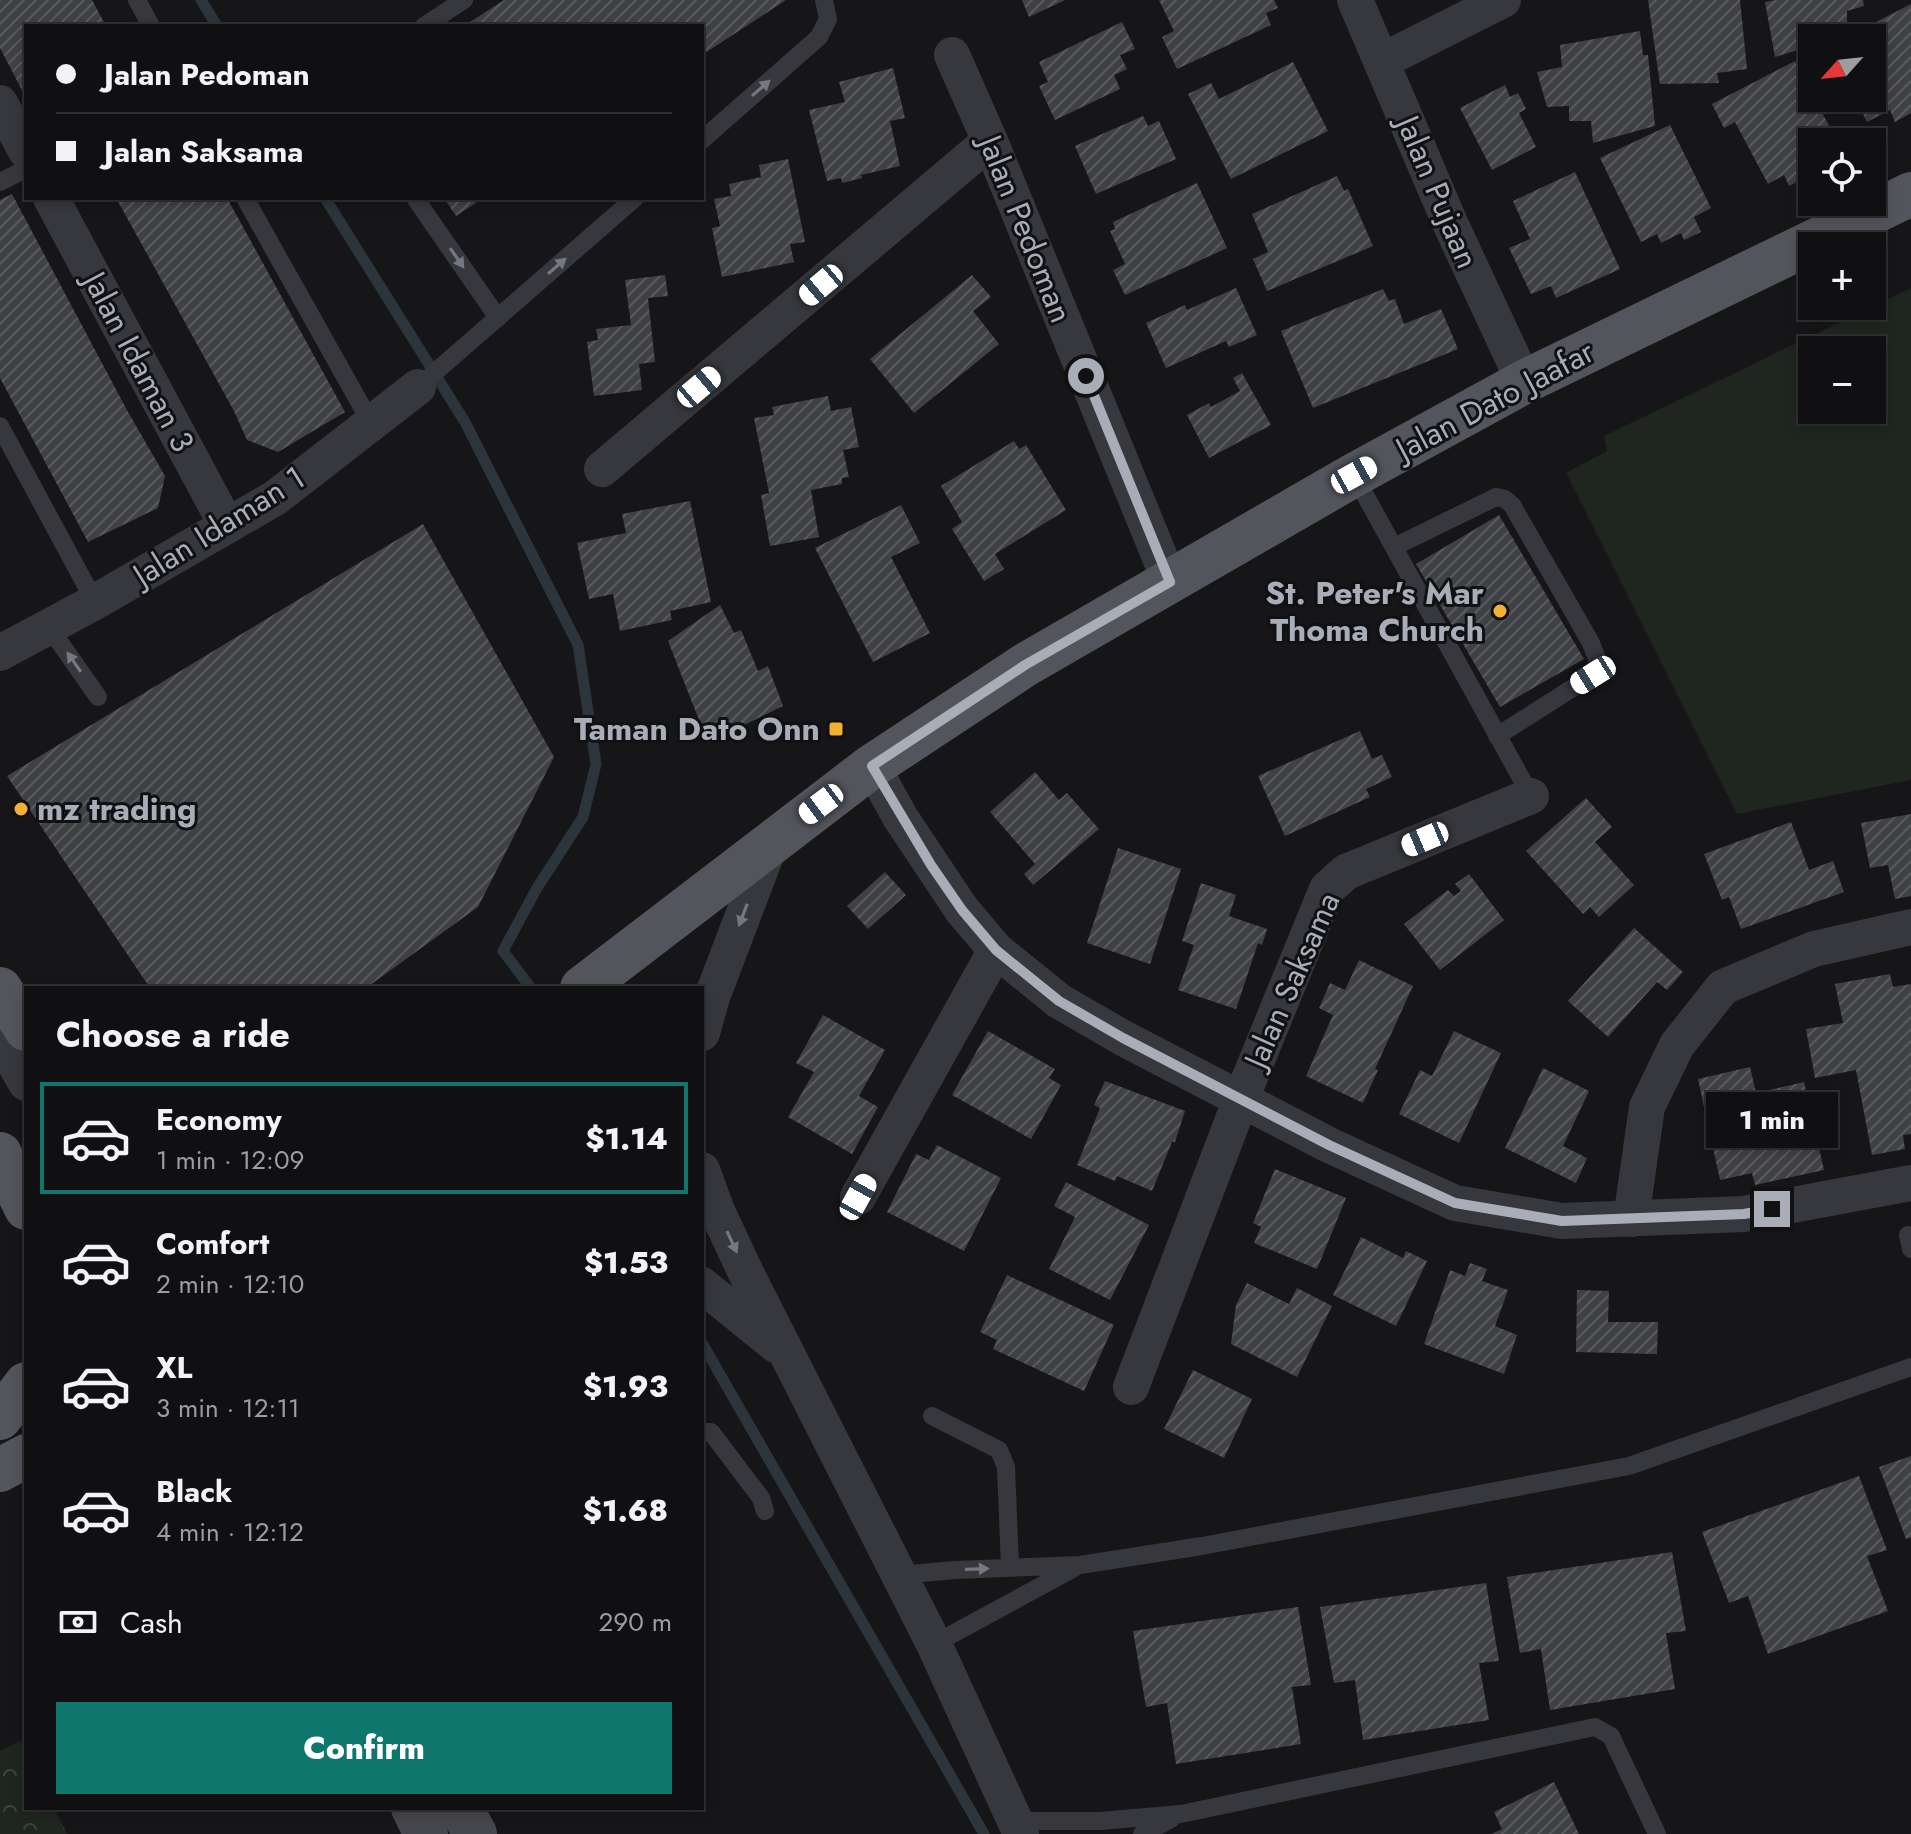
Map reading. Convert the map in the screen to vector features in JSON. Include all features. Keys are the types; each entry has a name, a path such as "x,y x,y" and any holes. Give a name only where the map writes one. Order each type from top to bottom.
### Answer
{"main road":[{"name":"Jalan Dato Jaafar","path":"590,981 872,766 1025,665 1354,475 1524,382 1911,194"},
{"path":"0,989 24,1026"},
{"path":"0,1154 24,1204"},
{"path":"0,1418 24,1387"},
{"path":"0,1440 24,1418"},
{"path":"0,1470 24,1457"},
{"path":"0,1497 24,1488"},
{"path":"414,1810 426,1834"},
{"path":"462,1810 475,1834"}],"street":[{"name":"Jalan Pujaan","path":"1355,0 1450,223 1524,382"},
{"path":"1382,61 1503,0"},
{"name":"Jalan Pedoman","path":"952,55 1170,582"},
{"path":"0,103 24,147"},
{"path":"602,469 990,141"},
{"name":"Jalan Idaman 3","path":"52,200 227,526"},
{"name":"Jalan Idaman 1","path":"0,653 275,498 418,387"},
{"name":"Jalan Saksama","path":"872,766 931,865 962,910 996,950 1059,1001 1123,1038 1329,1145 1455,1203 1562,1221 1631,1219 1744,1214 1911,1183"},
{"name":"Jalan Saksama","path":"1131,1387 1241,1099 1327,889 1346,872 1531,796"},
{"path":"704,1026 771,842"},
{"path":"1631,1219 1647,1107 1677,1045 1723,987 1814,949 1911,927"},
{"path":"858,1197 996,950"},
{"path":"0,1038 24,1080"},
{"path":"0,1135 24,1176"},
{"path":"704,1175 717,1211 784,1351 934,1644 1018,1827"},
{"path":"704,1287 784,1351"}],"lane":[{"path":"137,0 150,24"},
{"path":"427,24 464,0"},
{"path":"704,138 819,37 828,19 824,0"},
{"path":"0,182 24,170"},
{"path":"246,200 371,423"},
{"path":"416,200 498,318"},
{"name":"Jalan Idaman 1","path":"418,387 633,200"},
{"path":"0,426 95,602"},
{"path":"1354,475 1531,796"},
{"path":"1394,547 1496,497 1505,499 1512,505 1591,643 1598,661 1593,675 1497,736"},
{"path":"49,627 98,697"},
{"path":"899,1575 1080,1565 1202,1546 1629,1466 1911,1367"},
{"path":"932,1416 999,1450 1006,1467 1010,1567"},
{"path":"704,1432 711,1432 761,1498 765,1511"},
{"path":"934,1644 1080,1565"},
{"path":"1018,1827 1102,1828 1595,1727 1611,1736 1657,1834"},
{"path":"1142,1834 1181,1814"}],"green space":[{"path":"1911,288 1911,780 1737,814 1566,473 1607,451 1604,436 1798,342 1798,424 1886,424 1886,336 1811,336 1845,320 1886,320 1886,300"},
{"path":"20,1741 24,1749 24,1810 55,1810 67,1834 0,1834 0,1751"}],"building":[{"path":"0,0 92,0 105,24 24,24 24,94 0,48"},
{"path":"504,0 786,0 704,54 704,24 467,24"},
{"path":"1022,0 1065,0 1029,17"},
{"path":"1159,0 1274,0 1278,8 1266,13 1271,25 1177,69 1162,37 1174,31"},
{"path":"1648,0 1740,0 1747,69 1717,73 1719,83 1660,84"},
{"path":"1863,0 1864,6 1847,11 1847,24 1798,24 1798,50 1775,57 1765,2"},
{"path":"1911,4 1911,113 1895,122 1890,110 1867,122 1862,112 1886,112 1886,24 1872,24"},
{"path":"1122,22 1135,49 1120,55 1127,69 1114,75 1120,89 1055,120 1039,86 1048,82 1039,62"},
{"path":"1640,31 1643,55 1648,55 1655,126 1593,143 1591,121 1569,121 1569,106 1547,107 1537,72 1562,67 1560,45"},
{"path":"1795,61 1798,68 1798,112 1822,112 1830,128 1798,128 1798,181 1789,186 1784,175 1768,184 1735,122 1724,128 1712,104"},
{"path":"1293,62 1328,131 1231,179 1188,94 1211,83 1219,99"},
{"path":"893,68 905,118 890,121 900,166 842,183 841,178 827,181 809,110 845,102 839,82"},
{"path":"1505,85 1510,97 1518,93 1526,109 1519,113 1536,147 1492,170 1460,108"},
{"path":"1143,116 1148,126 1159,121 1176,159 1096,194 1075,146"},
{"path":"1670,125 1711,208 1694,217 1701,232 1684,240 1681,233 1661,243 1657,234 1641,242 1600,158"},
{"path":"788,159 805,242 790,244 794,262 722,277 712,228 720,226 714,199 731,196 729,184 761,177 759,165"},
{"path":"1575,172 1620,269 1556,298 1551,286 1531,294 1509,248 1530,239 1513,201"},
{"path":"1337,176 1344,191 1348,189 1373,246 1267,291 1253,259 1268,252 1252,214"},
{"path":"1197,183 1227,248 1125,295 1113,270 1125,264 1110,231 1115,229 1113,222"},
{"path":"12,194 165,476 158,508 88,542 0,378 0,200"},
{"path":"117,200 228,200 345,412 278,452 247,440"},
{"path":"445,200 480,200 456,216"},
{"path":"665,275 668,296 648,298 655,362 639,364 642,390 594,396 587,342 598,340 596,329 631,325 625,280"},
{"path":"972,275 991,297 973,311 999,344 914,413 870,359"},
{"path":"1236,288 1257,335 1229,347 1226,341 1166,368 1146,323 1185,305 1187,310"},
{"path":"1383,289 1389,301 1395,299 1404,324 1441,309 1458,349 1313,408 1281,331"},
{"path":"1242,373 1271,425 1209,458 1187,415 1209,403 1211,407 1240,391 1233,378"},
{"path":"828,396 831,411 851,407 859,447 843,450 849,477 842,478 842,484 811,490 819,537 770,546 761,495 769,493 754,418 774,415 772,407"},
{"path":"1014,441 1019,449 1026,445 1066,510 995,554 1004,569 984,581 952,529 962,522 941,486"},
{"path":"690,501 711,602 670,611 672,620 620,631 613,594 589,599 577,543 626,533 622,514"},
{"path":"901,505 920,543 891,557 930,633 873,662 815,548"},
{"name":"St. Peter's Mar Thoma Church","path":"1499,515 1584,659 1500,707 1416,564"},
{"path":"423,524 554,757 478,907 369,986 149,986 7,776"},
{"path":"720,605 734,633 741,630 758,671 768,666 783,706 708,743 668,641"},
{"path":"1360,731 1372,759 1382,755 1392,777 1366,789 1370,797 1285,836 1258,776"},
{"path":"1035,772 1059,800 1067,793 1099,829 1033,885 1024,874 1035,864 990,812"},
{"path":"1586,798 1612,827 1595,842 1634,885 1599,917 1590,907 1583,914 1526,851"},
{"path":"1911,814 1911,896 1895,899 1888,865 1870,868 1861,823"},
{"path":"1791,822 1809,870 1833,861 1844,892 1741,929 1729,897 1722,900 1704,854"},
{"path":"1118,848 1181,869 1150,964 1087,943"},
{"path":"885,872 906,895 868,929 847,906"},
{"path":"1469,874 1504,920 1440,970 1404,924 1448,890 1454,896 1461,891 1455,884"},
{"path":"1201,883 1236,895 1229,916 1267,929 1262,945 1258,943 1236,1009 1178,990 1194,945 1182,941"},
{"path":"1634,928 1683,972 1667,990 1657,982 1608,1037 1568,1001"},
{"path":"1359,960 1413,986 1363,1103 1306,1076 1333,1015 1319,1008 1330,983 1345,990"},
{"path":"1890,974 1893,987 1911,984 1911,1134 1903,1135 1905,1149 1872,1155 1856,1070 1815,1078 1806,1029 1843,1023 1835,984"},
{"path":"823,1015 885,1050 859,1096 878,1107 852,1154 788,1117 814,1072 796,1063"},
{"path":"988,1031 1055,1069 1049,1078 1061,1085 1031,1139 952,1095"},
{"path":"1454,1031 1501,1053 1459,1143 1399,1114 1420,1070 1432,1076"},
{"path":"1750,1067 1756,1093 1804,1082 1824,1170 1755,1185 1752,1173 1720,1180 1698,1079"},
{"path":"1543,1068 1589,1091 1563,1146 1587,1158 1576,1183 1505,1148"},
{"path":"1105,1081 1185,1111 1175,1142 1172,1142 1152,1191 1117,1176 1115,1181 1077,1165 1100,1108 1094,1105"},
{"path":"937,1145 1001,1178 964,1251 887,1212 916,1154 929,1160"},
{"path":"1275,1169 1346,1198 1317,1269 1254,1243 1261,1227 1253,1223"},
{"path":"1066,1182 1149,1225 1110,1300 1049,1269 1075,1217 1054,1206"},
{"path":"1361,1237 1403,1258 1406,1251 1427,1261 1396,1326 1333,1295"},
{"path":"1470,1263 1487,1269 1482,1281 1508,1290 1495,1326 1517,1335 1504,1374 1424,1344 1450,1270 1465,1276"},
{"path":"1007,1275 1114,1325 1084,1391 993,1349 997,1340 980,1332"},
{"path":"1247,1283 1289,1304 1297,1288 1332,1306 1297,1377 1231,1344 1236,1305"},
{"path":"1577,1290 1609,1291 1608,1322 1658,1322 1657,1354 1576,1352"},
{"path":"1193,1370 1252,1399 1224,1458 1164,1429"},
{"path":"1911,1456 1911,1537 1906,1539 1879,1467"},
{"path":"1859,1476 1887,1550 1867,1556 1888,1611 1768,1654 1748,1596 1729,1603 1702,1532"},
{"path":"1672,1552 1686,1631 1666,1633 1675,1689 1550,1710 1541,1649 1520,1653 1507,1577"},
{"path":"1486,1583 1499,1661 1479,1663 1489,1720 1363,1740 1355,1680 1334,1683 1320,1607"},
{"path":"1298,1607 1311,1685 1292,1687 1301,1744 1176,1764 1167,1703 1146,1707 1133,1631"},
{"path":"1554,1782 1579,1834 1491,1834 1502,1829 1494,1812"}],"waterway":[{"path":"201,0 216,24"},
{"path":"326,200 465,422 578,645 596,764 583,817 537,888 503,951 529,986"},
{"path":"704,1346 984,1834"}],"place":[{"name":"St. Peter's Mar Thoma Church","path":"1500,611"},
{"name":"Taman Dato Onn","path":"836,729"},
{"name":"mz trading","path":"21,809"}],"route":[{"path":"1086,376 1170,582 1025,665 872,766 900,817 962,910 996,950 1059,1001 1123,1038 1329,1145 1455,1203 1562,1221 1744,1214 1772,1209"}]}
